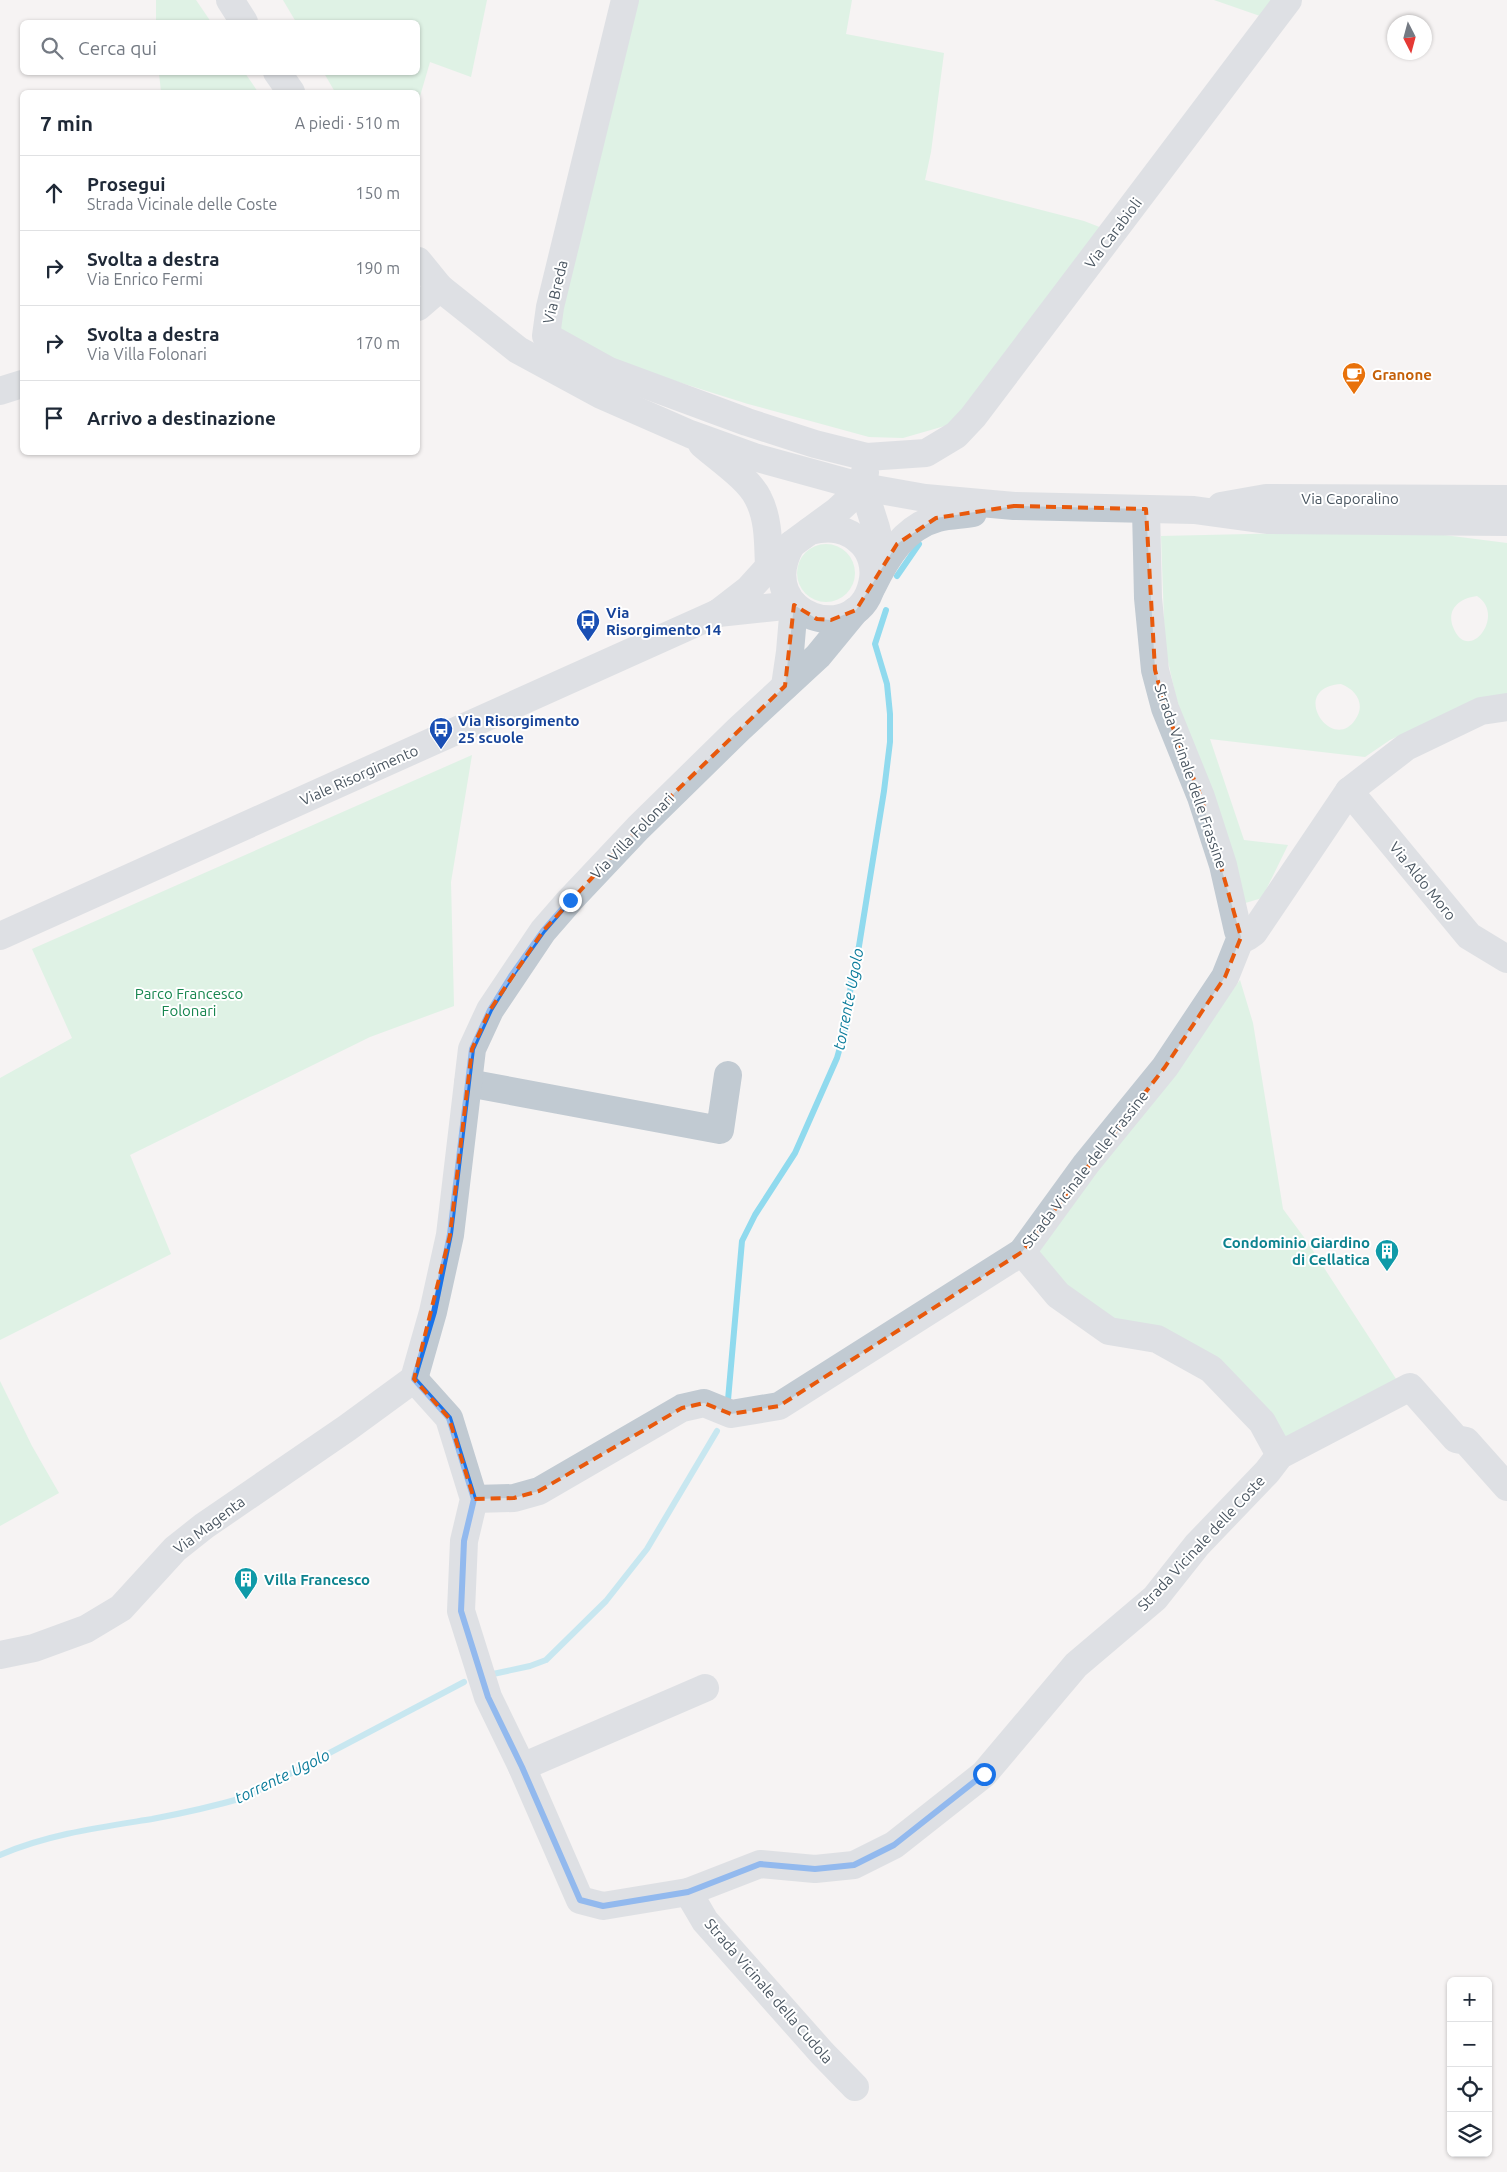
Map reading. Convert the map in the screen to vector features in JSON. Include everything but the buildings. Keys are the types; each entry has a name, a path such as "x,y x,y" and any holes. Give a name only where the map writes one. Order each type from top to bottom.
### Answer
{"street":[{"path":"230,0 243,20"},
{"name":"Via Breda","path":"624,0 550,307 546,336 618,375 814,444 867,457 926,453"},
{"name":"Via Carabioli","path":"926,453 956,435 973,417 1288,0"},
{"path":"279,75 290,90"},
{"path":"420,263 440,288 518,350 601,395 690,434 754,457 863,487"},
{"path":"420,305 440,288"},
{"path":"0,391 20,385"},
{"path":"690,434 746,483 758,496 764,513 768,543 768,567"},
{"path":"867,457 863,487 884,562"},
{"name":"Via Caporalino","path":"863,487 924,498 1014,506 1194,510 1267,520 1507,522"},
{"name":"Viale Risorgimento","path":"0,936 718,613 749,589 768,567 801,538 837,511 863,487"},
{"name":"Via Caporalino","path":"1194,510 1266,498 1507,499"},
{"path":"872,588 874,573 872,558 864,545 853,535 839,529 824,528 801,538 784,559 782,575 785,591 794,605 804,613 817,619 831,620 844,617 866,600 872,588 884,562 903,539 915,530 936,518 1014,506"},
{"name":"Strada Vicinale delle Frassine","path":"474,1499 514,1498 539,1491 687,1406 704,1403 731,1414 779,1406 1022,1252 1086,1164 1165,1067 1226,977 1241,937 1223,865 1201,797 1165,708 1155,670 1148,598 1146,509"},
{"path":"785,686 794,605"},
{"name":"Viale Risorgimento","path":"718,613 794,605"},
{"name":"Via Villa Folonari","path":"414,1379 434,1312 450,1234 472,1049 490,1010 543,931 638,828 818,656 854,611"},
{"path":"1241,937 1247,937 1254,932 1350,791 1406,748 1481,711 1507,707"},
{"name":"Via Aldo Moro","path":"1350,791 1468,936 1507,959"},
{"path":"468,1083 720,1130 728,1075"},
{"path":"1022,1252 1058,1295 1109,1331 1157,1339 1211,1369 1262,1422 1280,1455 1410,1387 1456,1439 1466,1441 1507,1487"},
{"path":"414,1379 449,1418 474,1499 464,1541 461,1611 488,1697 522,1767 705,1688"},
{"name":"Via Magenta","path":"4,1654 34,1648 86,1629 121,1608 175,1549 204,1526 347,1428 414,1379"},
{"name":"Strada Vicinale delle Coste","path":"522,1767 580,1900 603,1906 688,1892 760,1864 815,1869 854,1865 894,1845 984,1774 1076,1665 1155,1598 1197,1545 1267,1472 1280,1455"},
{"name":"Strada Vicinale della Cudola","path":"688,1892 705,1921 822,2054 855,2087"}],"highlighted area":[{"path":"1014,506 1146,509 1155,670 1165,708 1201,797 1241,937 1225,977 1165,1067 1022,1252 779,1406 731,1414 704,1403 682,1408 539,1491 514,1498 474,1499 449,1418 414,1379 450,1235 472,1049 490,1010 543,931 638,828 785,686 794,605 817,619 831,620 856,610 897,544 936,518"}],"green space":[{"path":"156,0 196,0 210,20 156,20"},
{"path":"283,0 487,0 471,77 430,62 420,96 420,90 334,90 325,75 420,75 420,20 295,20"},
{"path":"632,0 852,0 846,34 944,53 931,152 925,180 1084,221 1102,228 968,409 948,425 903,438 869,437 748,404 602,358 556,331"},
{"path":"1214,0 1272,0 1260,16"},
{"path":"159,75 246,75 257,90 161,90"},
{"path":"1338,532 1444,535 1507,543 1507,695 1467,703 1390,740 1365,757 1210,739 1244,840 1288,845 1262,898 1242,904 1176,697 1165,648 1161,536","holes":["1477,596 1485,604 1488,614 1487,624 1482,633 1475,639 1467,641 1460,638 1453,627 1451,615 1460,602","1341,684 1355,694 1360,704 1360,709 1355,720 1346,728 1336,729 1326,725 1319,716 1316,706 1317,696 1325,688"]},
{"path":"820,544 832,544 847,552 855,567 855,579 847,594 832,602 820,602 805,594 797,579 797,567 805,552"},
{"name":"Parco Francesco Folonari","path":"472,755 451,882 454,1006 370,1037 130,1155 171,1254 0,1340 0,1078 72,1038 32,949"},
{"path":"1240,980 1253,1023 1283,1209 1306,1240 1400,1385 1286,1446 1268,1416 1110,1323 1063,1289 1032,1251 1170,1076"},
{"path":"0,1381 32,1446 59,1493 0,1526"}],"waterway":[{"path":"897,576 919,544"},
{"name":"torrente Ugolo","path":"728,1400 742,1241 755,1215 795,1153 837,1058 848,1019 851,981 859,946 890,742 887,684 875,644 886,610"},
{"path":"493,1674 530,1666 546,1660 606,1601 647,1549 717,1431"},
{"name":"torrente Ugolo","path":"0,1855 56,1836 152,1819 246,1797 464,1682"}],"place":[{"name":"Granone","path":"1354,395"},
{"name":"Via Risorgimento 14","path":"588,642"},
{"name":"Via Risorgimento 25 scuole","path":"441,750"},
{"name":"Condominio Giardino di Cellatica","path":"1387,1272"},
{"name":"Villa Francesco","path":"246,1600"}],"route":[{"path":"570,900 543,931 511,976 490,1010 472,1049 450,1234 434,1312 414,1379 449,1418 474,1499 464,1541 461,1611 488,1697 522,1767 580,1900 603,1906 688,1892 760,1864 815,1869 854,1865 894,1845 984,1774"}]}
